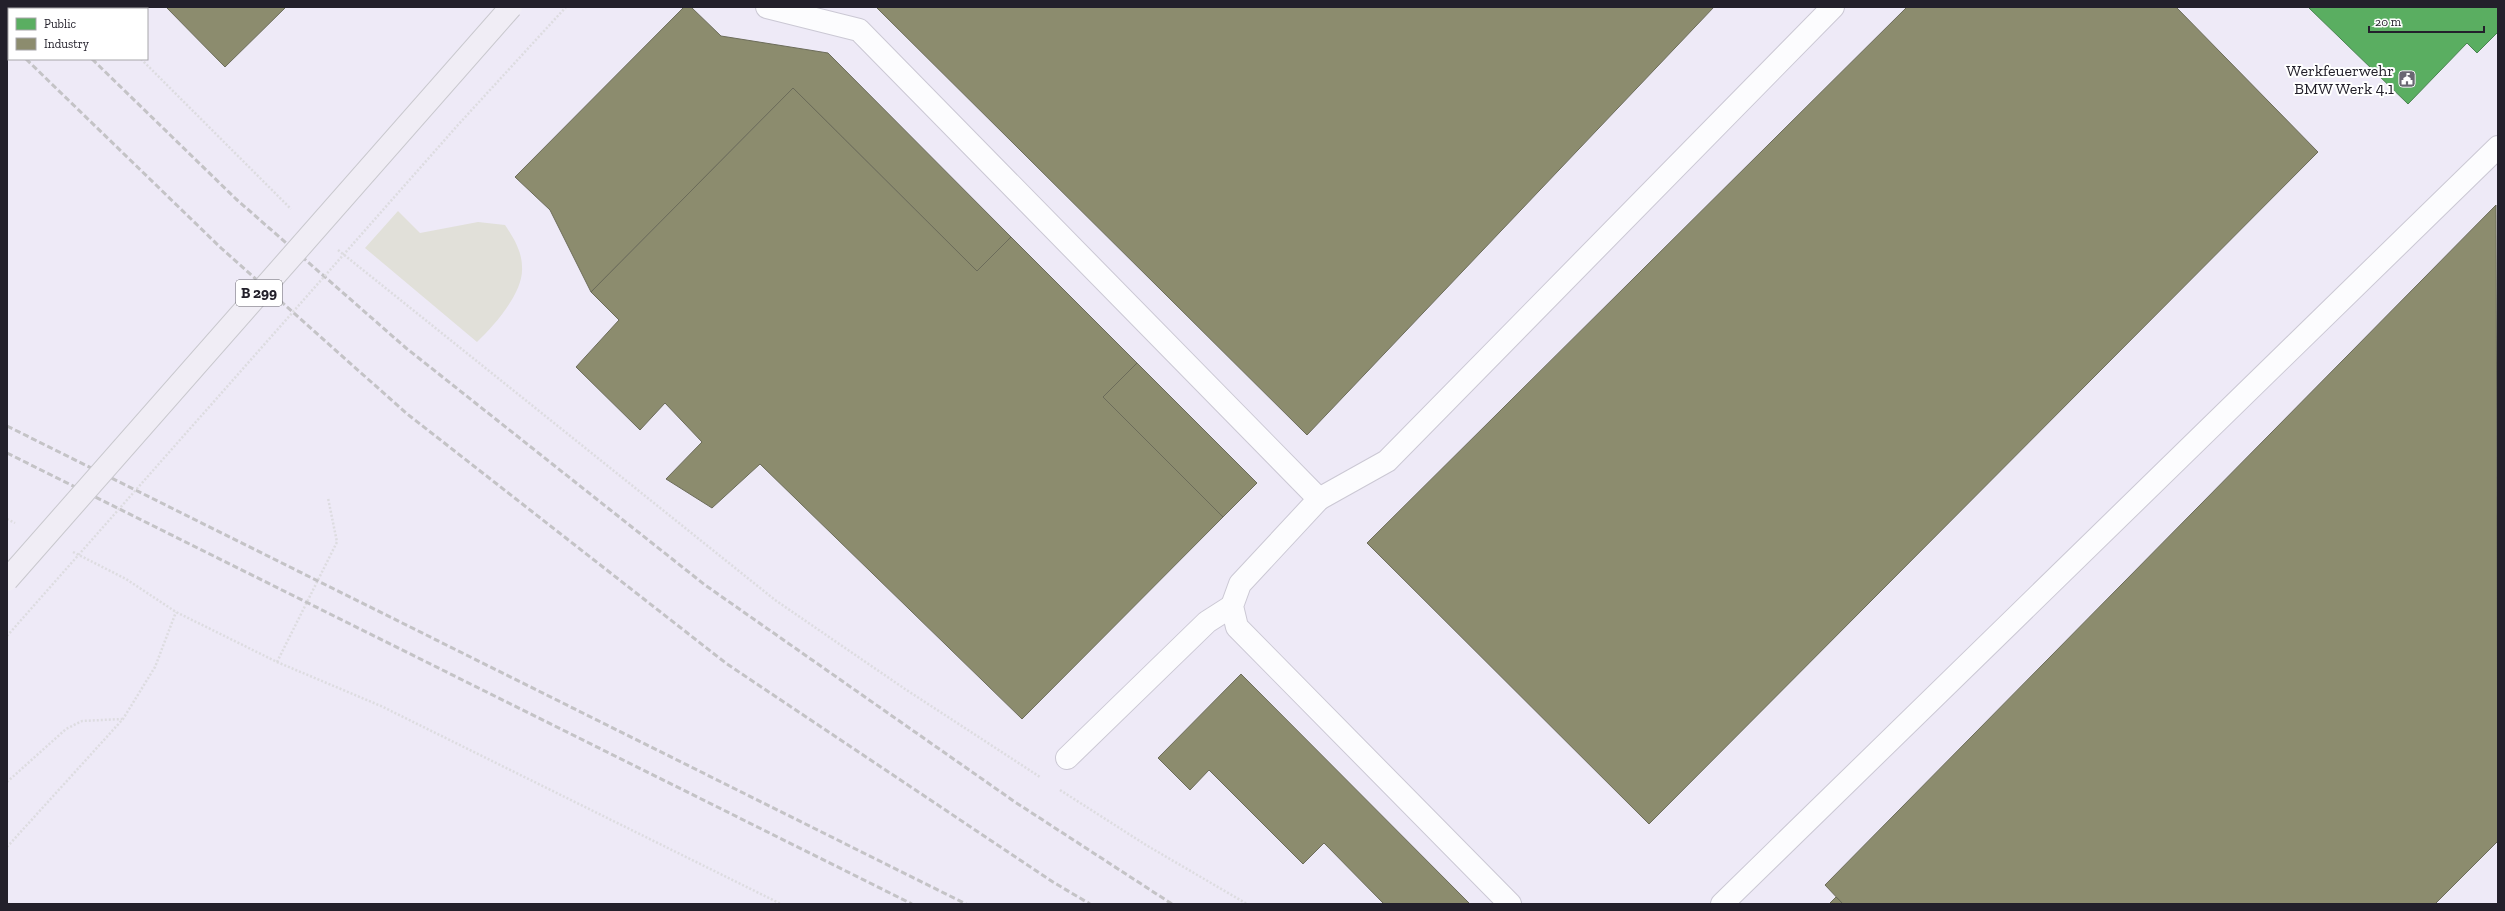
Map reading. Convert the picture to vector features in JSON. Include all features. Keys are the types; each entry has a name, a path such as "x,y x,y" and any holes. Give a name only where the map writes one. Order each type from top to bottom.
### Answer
{"main road":[{"name":"B 299","path":"7,580 511,7"}],"lane":[{"path":"767,7 859,30 1319,499"},
{"path":"1510,904 1237,627 1232,606 1240,584 1319,499 1387,461 1833,7"},
{"path":"1722,904 2498,146"},
{"path":"1067,758 1207,622 1232,606"}],"path":[{"path":"7,636 457,126 566,7"},
{"path":"142,60 297,215"},
{"path":"333,246 775,600 905,689 1047,782"},
{"path":"277,662 337,542 328,498"},
{"path":"7,519 21,526"},
{"path":"70,550 126,578 176,612 277,662 388,710 781,904"},
{"path":"7,847 123,719 155,667 176,612"},
{"path":"7,782 66,729 82,721 123,719"},
{"path":"1054,786 1146,845 1247,904"}],"shaded area":[{"path":"398,211 420,233 478,222 505,225 511,234 519,250 522,261 521,277 518,287 507,308 477,342 365,248"}],"building: Public":[{"name":"Werkfeuerwehr BMW Werk 4.1","path":"2308,7 2498,7 2498,32 2477,53 2467,43 2408,104"}],"building: Industry":[{"path":"166,7 286,7 225,67"},
{"path":"684,7 691,7 721,36 828,53 1011,237 977,271 793,88 591,292 550,210 515,177"},
{"path":"876,7 1714,7 1307,435"},
{"path":"1907,7 2176,7 2318,152 1649,824 1367,543"},
{"path":"793,88 977,271 1011,237 1137,363 1103,397 1223,517 1022,719 760,464 712,508 666,479 702,442 665,403 640,430 576,367 619,320 591,292"},
{"path":"2496,205 2498,841 2435,904 1843,904 1825,885"},
{"path":"1137,363 1257,483 1223,517 1103,397"},
{"path":"1241,674 1470,904 1384,904 1324,843 1303,864 1209,770 1190,790 1158,758"},
{"path":"1836,897 1843,904 1829,904"}],"railway":[{"path":"27,60 221,248 406,413 727,664 1053,882 1090,904"},
{"path":"93,60 236,199 406,348 705,585 1015,802 1172,904"},
{"path":"7,426 966,904"},
{"path":"7,453 912,904"}],"place":[{"name":"Werkfeuerwehr BMW Werk 4.1","path":"2407,79"}]}
